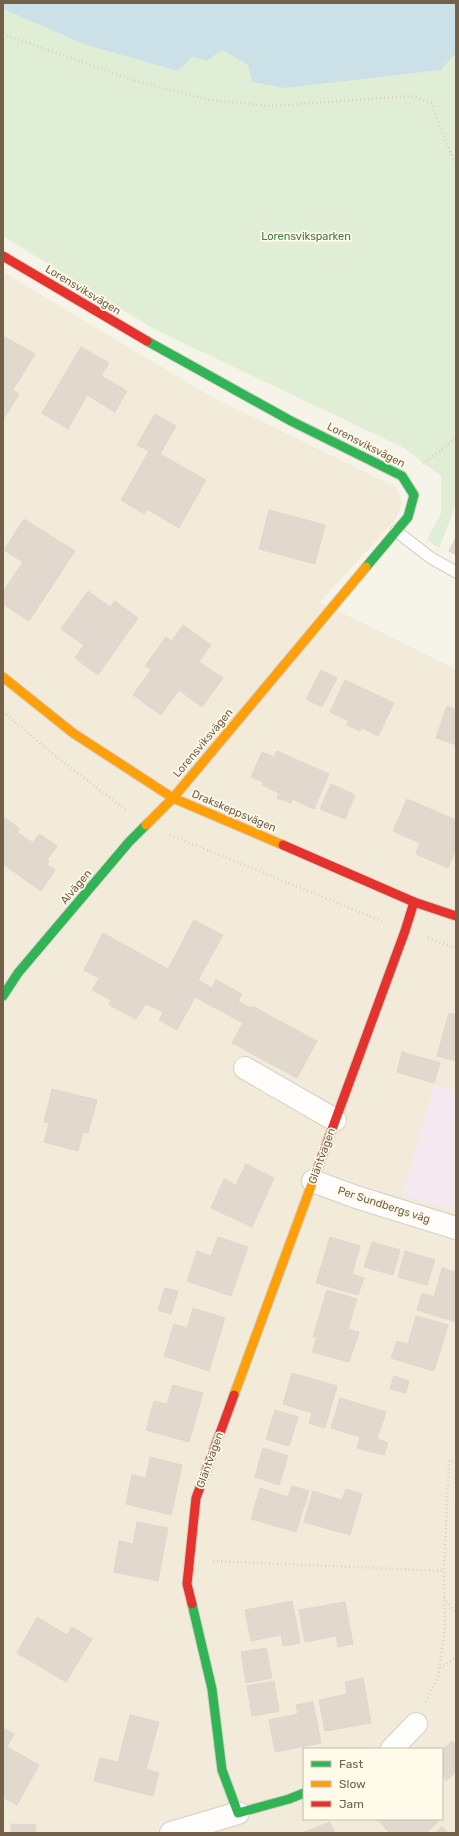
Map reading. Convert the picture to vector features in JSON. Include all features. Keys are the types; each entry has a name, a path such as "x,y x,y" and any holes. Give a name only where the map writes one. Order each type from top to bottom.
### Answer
{"street":[{"name":"Lorensviksvägen","path":"3,256 107,319 284,417 402,476 414,495 408,517 173,798"},
{"name":"Drakskeppsvägen","path":"3,677 73,733 173,798 414,902 456,916"},
{"name":"Alvägen","path":"3,996 18,973 129,842 173,798"},
{"name":"Gläntvägen","path":"238,1813 222,1770 212,1689 187,1584 196,1498 336,1120 414,902"},
{"name":"Gläntvägen","path":"245,1068 336,1120"},
{"name":"Per Sundbergs väg","path":"313,1181 356,1197 456,1228"},
{"path":"393,1748 416,1724"},
{"path":"171,1833 289,1799 303,1792"}],"lane":[{"path":"396,531 431,558 456,572"}],"path":[{"path":"3,34 139,82 209,100 271,106 411,96 431,103 456,166"},
{"path":"402,476 425,463 456,438"},
{"path":"416,1724 438,1677 445,1628 444,1571 449,1460 456,1461"},
{"path":"190,1560 444,1571"},
{"path":"444,1597 456,1613"},
{"path":"439,1668 456,1657"}],"shaded area":[{"path":"3,272 212,397 396,487 402,504 396,519 320,602 456,669 456,1833 3,1833"},
{"path":"434,1085 456,1091 456,1211 402,1195"}],"green space":[{"name":"Lorensviksparken","path":"3,9 86,45 178,71 192,57 207,61 222,50 286,88 441,70 452,57 456,55 456,504 439,548 427,540 441,513 441,476 404,448 154,329 3,236"}],"water":[{"path":"3,3 456,3 456,55 452,57 441,70 286,88 252,82 248,65 222,50 207,61 192,57 178,71 86,45 3,9"}],"building":[{"path":"3,336 35,354 13,390 19,394 3,420"},
{"path":"81,347 109,363 101,376 127,391 115,412 87,395 68,429 42,413"},
{"path":"155,414 176,426 160,454 206,480 179,528 147,509 144,514 121,500 149,451 137,445"},
{"path":"269,510 325,525 315,564 259,549"},
{"path":"24,519 75,551 29,621 3,604 3,592 23,562 4,550"},
{"path":"456,537 456,555 449,551"},
{"path":"88,591 110,607 115,601 138,618 98,675 75,658 84,645 61,629"},
{"path":"183,625 211,645 199,662 223,678 202,707 179,690 161,715 133,695 151,670 145,666 166,637 172,641"},
{"path":"321,670 337,678 322,707 306,699"},
{"path":"345,680 394,703 378,736 362,728 360,731 347,725 349,721 330,712"},
{"path":"447,706 456,710 456,745 436,738"},
{"path":"277,751 329,774 314,809 292,799 291,803 277,798 279,793 262,785 263,782 251,777 262,752 274,757"},
{"path":"331,784 355,795 345,819 320,809"},
{"path":"407,799 456,820 456,849 448,868 416,854 420,843 393,831"},
{"path":"3,817 20,829 17,832 33,843 39,834 57,846 47,860 49,861 47,865 55,870 41,891 3,864"},
{"path":"194,920 223,935 198,980 212,988 216,980 242,994 238,1001 251,1008 252,1006 317,1041 297,1078 232,1043 243,1023 195,997 177,1030 159,1020 163,1012 146,1004 136,1019 109,1005 111,1000 92,990 99,978 84,970 103,933 168,969"},
{"path":"449,1013 456,1015 456,1061 437,1056"},
{"path":"402,1052 440,1063 434,1083 397,1072"},
{"path":"52,1089 97,1100 88,1133 83,1132 78,1151 44,1142 49,1123 44,1122"},
{"path":"246,1164 274,1178 252,1227 211,1208 224,1179 236,1185"},
{"path":"218,1237 248,1247 231,1296 187,1281 197,1251 211,1256"},
{"path":"330,1237 360,1246 352,1274 364,1278 358,1295 316,1283"},
{"path":"372,1242 400,1250 393,1275 364,1267"},
{"path":"405,1251 435,1260 427,1285 398,1277"},
{"path":"442,1268 456,1272 456,1322 417,1310 422,1293 434,1297"},
{"path":"165,1288 178,1291 171,1314 158,1310"},
{"path":"327,1290 357,1299 348,1329 359,1332 349,1362 312,1352 317,1337 313,1337"},
{"path":"193,1308 225,1318 209,1371 164,1356 174,1324 187,1328"},
{"path":"416,1316 448,1325 434,1371 391,1358 397,1341 408,1344"},
{"path":"292,1373 337,1386 325,1428 309,1423 312,1413 283,1404"},
{"path":"394,1376 409,1381 406,1393 390,1389"},
{"path":"173,1385 203,1393 189,1442 146,1430 154,1401 167,1404"},
{"path":"340,1398 386,1412 377,1439 388,1443 384,1455 357,1448 360,1437 331,1428"},
{"path":"275,1410 298,1417 289,1446 266,1439"},
{"path":"263,1448 288,1456 279,1485 255,1477"},
{"path":"150,1457 182,1465 171,1515 126,1504 132,1475 146,1478"},
{"path":"292,1486 309,1491 296,1532 251,1519 260,1488 288,1497"},
{"path":"346,1489 362,1494 350,1535 304,1522 313,1491 342,1500"},
{"path":"137,1522 168,1528 158,1581 114,1572 119,1541 133,1544"},
{"path":"292,1601 300,1643 283,1646 281,1635 251,1641 245,1610"},
{"path":"345,1602 353,1644 338,1647 336,1636 305,1642 299,1610"},
{"path":"37,1617 67,1635 72,1627 92,1639 66,1682 17,1653"},
{"path":"266,1648 272,1678 246,1683 241,1652"},
{"path":"363,1678 371,1723 325,1731 319,1700 347,1694 345,1682"},
{"path":"274,1681 279,1711 252,1716 247,1686"},
{"path":"313,1702 321,1743 275,1752 269,1720 298,1714 296,1705"},
{"path":"130,1715 159,1722 146,1769 159,1773 153,1796 94,1781 100,1758 118,1762"},
{"path":"3,1728 14,1734 7,1747 39,1765 17,1805 3,1797"},
{"path":"452,1741 456,1745 456,1772 446,1781 443,1777 443,1749"},
{"path":"378,1820 439,1821 426,1833 390,1833"},
{"path":"330,1822 335,1833 302,1833"},
{"path":"11,1824 36,1825 35,1833 11,1833"},
{"path":"442,1826 448,1833 435,1833"}],"traffic: fast":[{"path":"147,341 291,421 402,476 414,495 408,517 366,567"},
{"path":"3,996 18,973 129,842 146,825"},
{"path":"192,1604 212,1689 222,1770 238,1813 289,1799 303,1793"}],"traffic: slow":[{"path":"146,825 173,798 366,567"},
{"path":"3,677 73,733 173,798 283,845"},
{"path":"234,1395 317,1170"}],"traffic: jam":[{"path":"3,256 147,341"},
{"path":"283,845 414,902 456,916"},
{"path":"317,1170 405,931 414,902"},
{"path":"192,1604 187,1584 196,1498 234,1395"}]}
